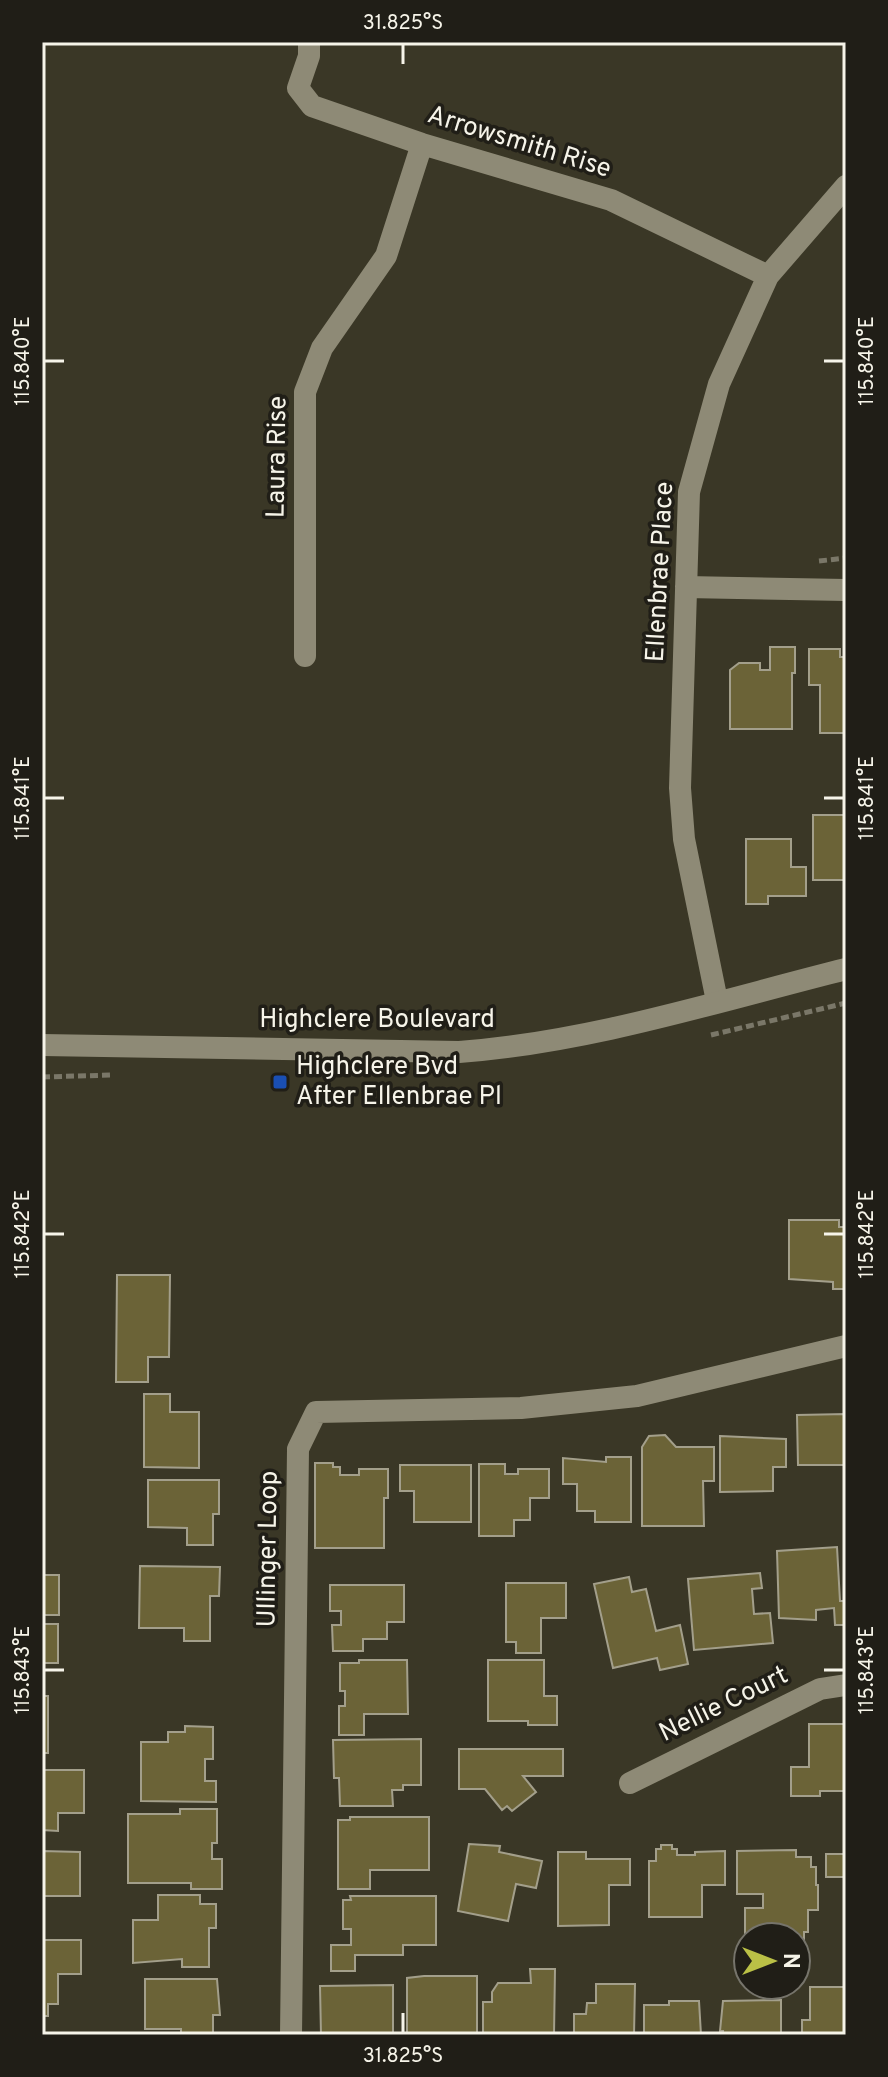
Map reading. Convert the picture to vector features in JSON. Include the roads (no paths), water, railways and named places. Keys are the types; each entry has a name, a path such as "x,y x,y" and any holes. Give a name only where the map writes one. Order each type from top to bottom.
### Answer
{"street":[{"name":"Arrowsmith Rise","path":"309,42 309,56 298,88 312,106 422,144 611,200 768,276"},
{"name":"Laura Rise","path":"305,656 305,392 322,348 386,256 422,144"},
{"name":"Ellenbrae Place","path":"717,1001 684,839 680,788 689,492 719,384 768,276 846,186"},
{"path":"686,587 846,590"},
{"name":"Highclere Boulevard","path":"42,1045 459,1052 551,1042 846,969"},
{"name":"Ullinger Loop","path":"291,2035 298,1449 316,1412 521,1408 637,1396 846,1346"},
{"name":"Nellie Court","path":"630,1783 820,1689 846,1685"}],"place":[{"name":"Highclere Bvd After Ellenbrae Pl","path":"280,1082"}]}
